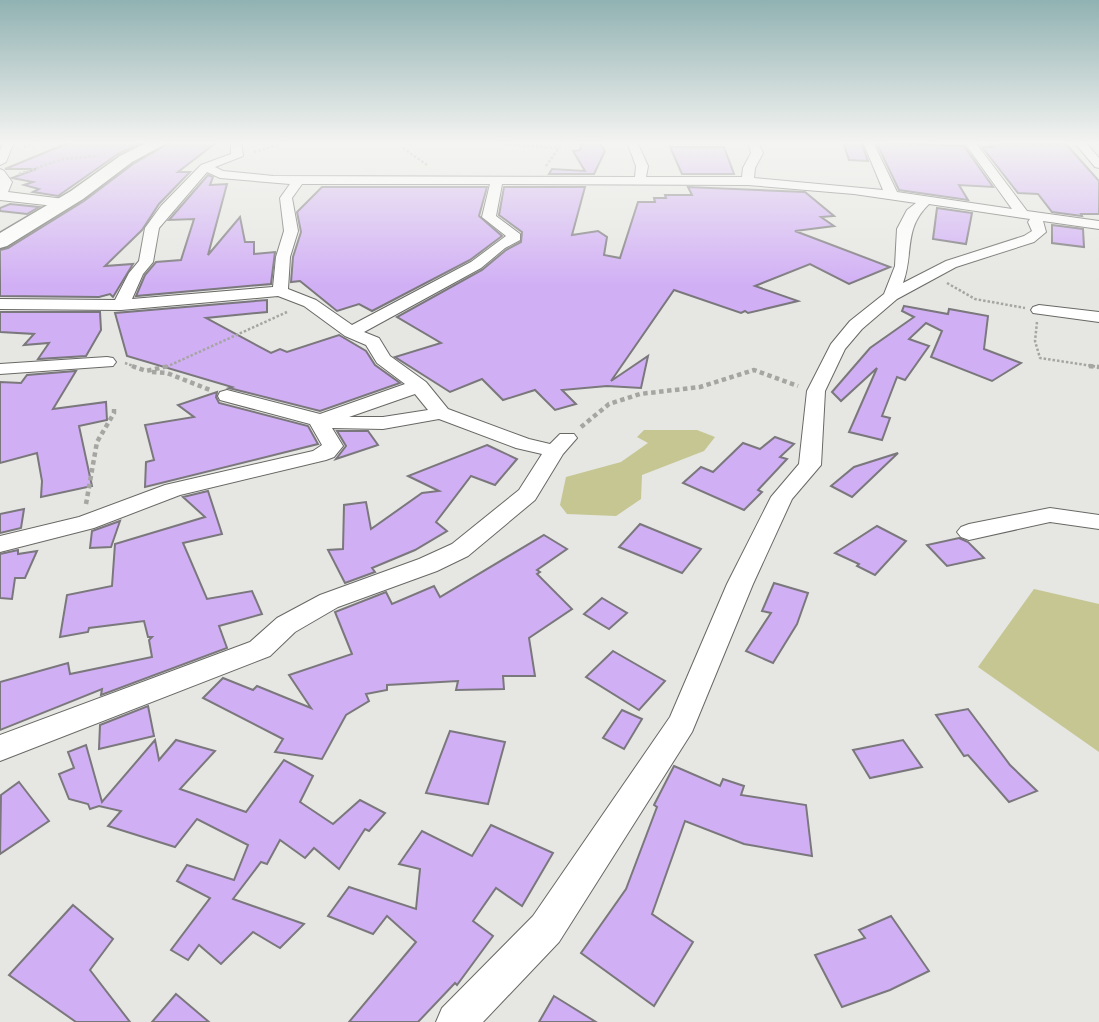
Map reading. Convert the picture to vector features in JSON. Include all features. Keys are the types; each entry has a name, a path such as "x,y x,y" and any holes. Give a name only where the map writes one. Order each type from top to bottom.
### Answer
{"street":[{"path":"0,242 83,190"},
{"path":"121,305 136,273 146,262 152,228 184,190"},
{"path":"280,291 284,257 291,231 286,198 292,190"},
{"path":"351,332 476,265 500,245 515,237 489,217 495,190"},
{"path":"846,190 1099,225"},
{"path":"889,190 892,196"},
{"path":"1005,190 1022,213"},
{"path":"0,195 64,203"},
{"path":"891,296 903,259 904,229 912,213 926,201"},
{"path":"456,1022 546,929 681,723 740,584 782,497 810,466 816,391 837,348 856,325 891,296 931,274 974,256 1030,239 1039,232 1035,222 1038,218"},
{"path":"0,304 121,305 280,291 310,303 351,332 373,342 383,359 419,386 440,413 523,444 561,445"},
{"path":"1039,310 1099,317"},
{"path":"0,369 107,362"},
{"path":"318,421 419,386"},
{"path":"227,396 318,421 369,425 407,421 440,413"},
{"path":"0,544 86,523 173,490 327,453 333,444 318,421"},
{"path":"0,748 260,649 286,625 329,601 397,574 428,565 460,550 527,495 561,445"},
{"path":"969,532 1050,515 1099,522"}],"path":[{"path":"931,274 975,299 1039,310 1035,341 1040,358 1099,368"},
{"path":"146,372 164,368 210,345 310,303"},
{"path":"107,362 131,363 146,372 166,373 227,396"},
{"path":"561,445 609,404 640,394 700,387 754,370 816,391"},
{"path":"86,523 89,477 94,466 97,442 114,413 114,408"}],"green space":[{"path":"644,430 697,430 715,437 704,451 642,475 641,499 616,516 567,514 560,505 566,477 621,462 648,443 637,437"},
{"path":"1034,589 1099,604 1099,752 978,667"}],"building":[{"path":"38,190 67,190 58,196 33,192"},
{"path":"99,190 173,190 159,204 142,230 105,266 133,264 113,297 110,294 99,297 0,296 0,250 8,248"},
{"path":"195,190 225,190 208,255 240,217 245,242 254,242 254,254 275,252 271,284 136,296 145,275 156,262 181,260 194,219 169,220"},
{"path":"319,190 486,190 479,216 502,236 470,260 372,311 359,304 337,311 300,281 291,282 293,257 301,232 297,212"},
{"path":"504,190 584,190 572,235 598,231 607,237 604,255 620,258 638,202 655,202 654,198 666,198 665,195 692,195 689,190 805,192 834,216 821,217 834,226 795,231 890,267 849,284 810,264 755,286 798,301 748,313 674,290 611,381 648,356 641,388 607,386 562,390 576,404 555,410 535,390 503,400 482,379 450,392 395,357 441,343 397,317 482,270 506,250 521,242 522,232 499,215"},
{"path":"899,190 962,190 968,200"},
{"path":"1015,190 1099,190 1099,214 1081,214 1082,216 1052,212 1038,194 1018,193"},
{"path":"10,204 39,207 27,214 0,211 0,208"},
{"path":"937,208 972,213 966,244 933,239"},
{"path":"1052,225 1083,229 1084,247 1052,243"},
{"path":"267,300 267,312 206,318 271,353 280,349 287,352 339,335 366,351 375,365 400,383 320,411 229,388 232,387 127,356 115,313"},
{"path":"904,306 948,314 949,309 988,316 984,349 1021,363 992,381 931,357 942,331 926,323 909,339 929,346 905,380 897,377 882,416 890,418 882,440 849,432 877,368 841,401 832,392 870,348 914,317 902,311"},
{"path":"0,312 100,312 101,330 86,356 38,359 49,343 24,345 34,334 0,332"},
{"path":"76,371 53,409 106,402 107,420 79,426 92,486 41,497 42,481 37,453 0,463 0,382 21,383 27,375"},
{"path":"217,392 219,403 308,426 318,444 145,487 146,462 154,460 145,425 194,417 178,405"},
{"path":"337,431 368,431 378,445 336,459 346,446"},
{"path":"775,437 794,444 780,457 787,459 758,490 762,492 744,510 683,483 701,467 713,472 743,443 760,449"},
{"path":"487,445 517,459 495,485 471,476 436,522 447,531 415,550 372,568 375,572 345,583 328,550 343,549 344,505 366,502 371,529 422,493 439,491 408,476"},
{"path":"898,453 852,497 831,486 854,467"},
{"path":"208,491 222,534 183,543 207,599 252,591 262,614 219,626 227,648 101,695 102,689 0,730 0,682 68,663 70,674 152,657 149,640 152,637 148,637 144,621 89,628 88,632 60,637 67,595 112,586 115,544 205,517 183,497"},
{"path":"24,509 21,528 0,533 0,514"},
{"path":"120,521 111,547 90,548 92,531"},
{"path":"640,524 701,549 682,573 619,547"},
{"path":"877,526 906,541 875,575 835,553"},
{"path":"544,535 567,549 537,570 540,572 537,574 572,609 529,638 535,676 503,676 504,689 456,690 458,681 387,685 387,690 366,694 369,701 346,715 322,759 275,752 283,739 203,698 223,678 253,690 257,686 311,708 289,675 352,654 335,612 386,592 392,604 434,586 440,597"},
{"path":"959,538 968,542 984,558 947,566 927,545"},
{"path":"18,550 18,554 37,551 25,578 15,578 12,599 0,598 0,554"},
{"path":"774,583 808,593 797,624 773,663 746,651 771,613 762,611"},
{"path":"602,598 627,613 609,629 584,614"},
{"path":"613,651 665,681 639,710 586,677"},
{"path":"148,706 154,736 99,749 100,725"},
{"path":"968,709 1010,765 1037,791 1009,802 968,755 964,756 936,715"},
{"path":"622,710 642,719 624,749 603,738"},
{"path":"450,731 505,742 488,804 426,793"},
{"path":"155,740 159,760 176,740 215,751 180,789 246,812 284,760 313,776 300,802 333,824 360,800 385,813 369,831 365,829 339,869 314,848 305,858 280,840 267,864 261,862 233,899 304,924 280,948 253,932 221,964 199,945 188,960 171,950 210,898 177,881 187,865 234,880 248,845 197,819 175,847 108,826 121,811 99,806 90,809 88,804 69,799 59,774 74,768 68,752 86,745 102,802"},
{"path":"903,740 922,767 870,778 853,750"},
{"path":"674,766 720,786 723,779 744,786 741,795 806,805 812,856 744,844 685,821 652,914 693,942 654,1006 581,953 626,889 657,807 654,805"},
{"path":"19,782 49,821 0,854 1,795"},
{"path":"491,825 553,853 522,906 496,888 473,921 493,936 457,985 455,983 418,1022 349,1022 416,942 387,916 373,934 328,916 349,887 416,909 420,869 399,864 422,831 472,856"},
{"path":"73,905 113,939 90,970 130,1022 76,1022 9,975"},
{"path":"891,916 929,971 890,990 842,1007 815,955 865,938 859,930"},
{"path":"176,994 209,1022 152,1022"},
{"path":"554,996 596,1022 539,1022"}]}
